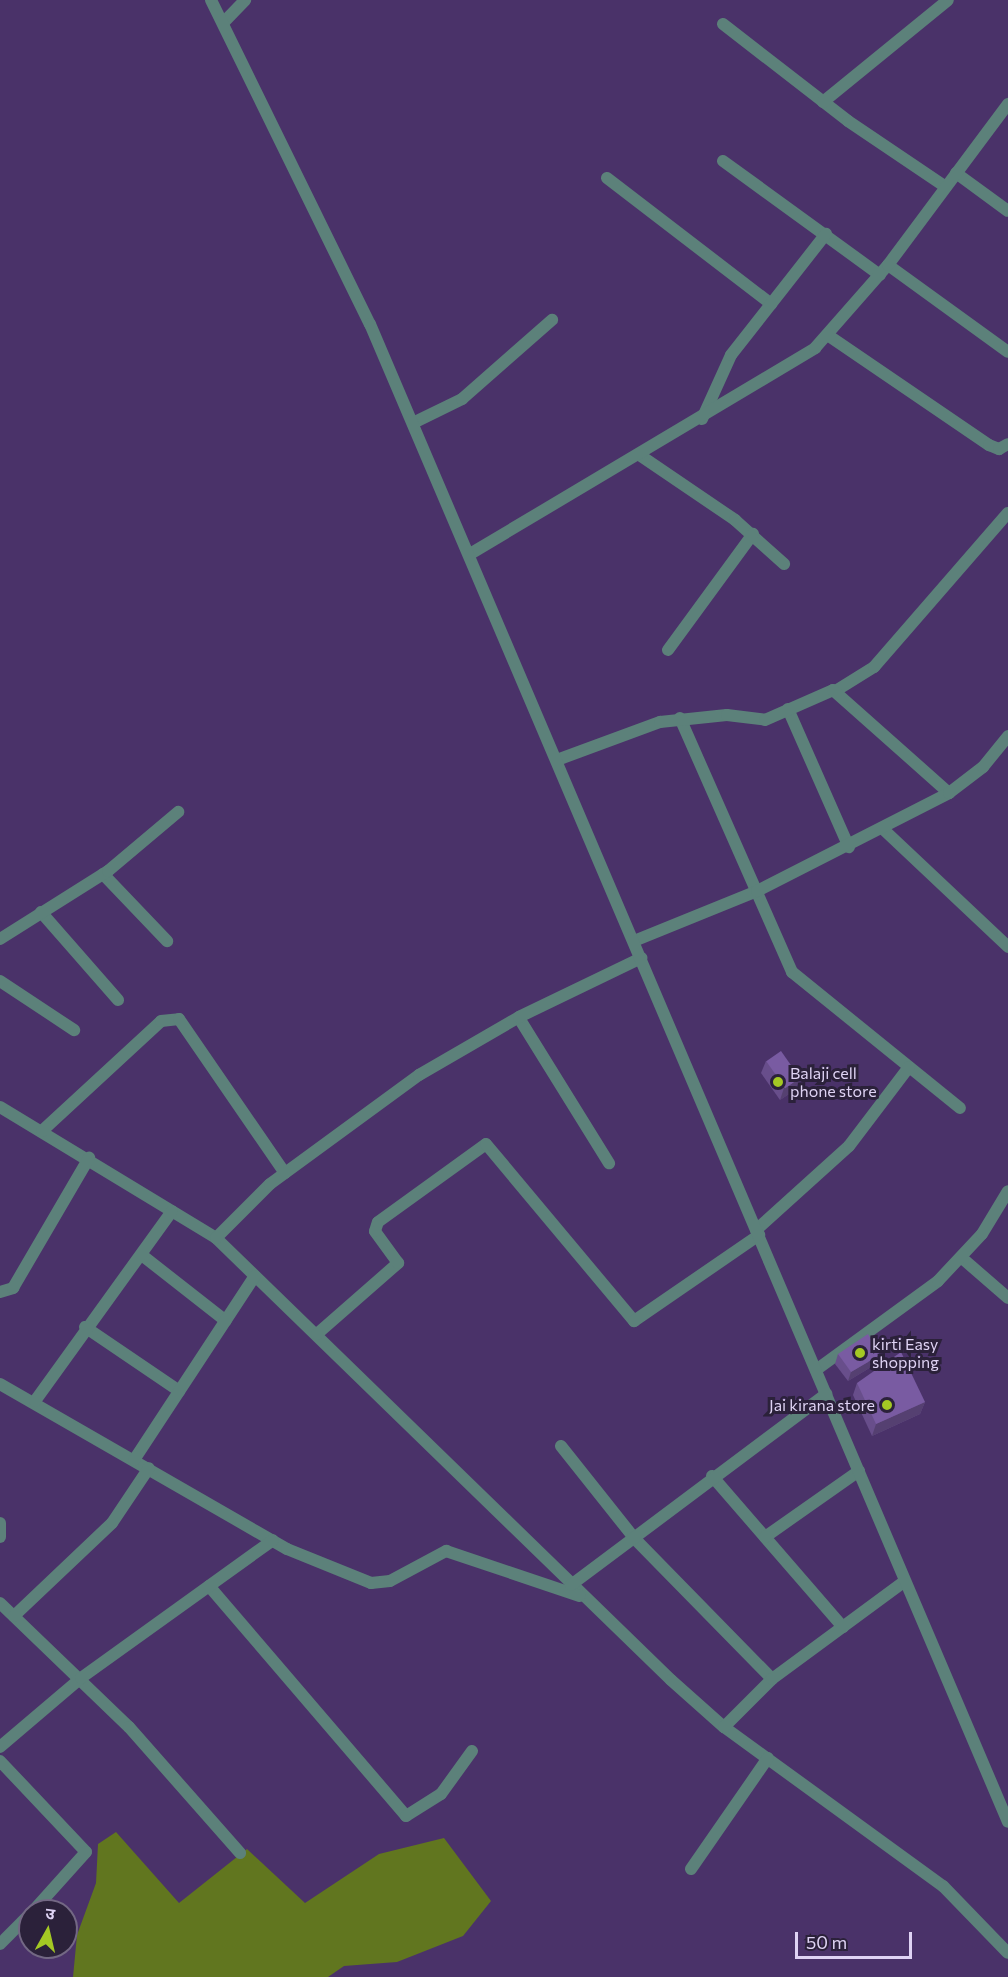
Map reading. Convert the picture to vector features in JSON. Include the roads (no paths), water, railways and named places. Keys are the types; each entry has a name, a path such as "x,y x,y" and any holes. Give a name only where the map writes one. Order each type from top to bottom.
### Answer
{"street":[{"path":"211,0 413,423 1008,1822"},
{"path":"223,23 245,0"},
{"path":"823,102 940,2"},
{"path":"723,24 823,102 946,187"},
{"path":"470,554 702,419 829,336 884,270 1008,104"},
{"path":"723,161 826,234 1008,352"},
{"path":"956,173 1008,211"},
{"path":"607,178 771,304"},
{"path":"702,419 724,366 826,234"},
{"path":"413,423 462,399 552,320"},
{"path":"829,336 989,446 1002,449 1008,444"},
{"path":"641,456 753,534 784,564"},
{"path":"557,760 680,718 727,716 762,721 837,690 874,667 1008,513"},
{"path":"668,650 753,534"},
{"path":"837,690 949,793"},
{"path":"788,709 849,847"},
{"path":"680,718 792,972 960,1108"},
{"path":"634,941 757,891 849,847 949,793 983,767 1008,736"},
{"path":"0,939 103,874 178,812"},
{"path":"883,829 1008,947"},
{"path":"103,874 167,941"},
{"path":"41,912 118,1000"},
{"path":"216,1238 285,1173 373,1105 519,1018 641,958"},
{"path":"0,981 74,1030"},
{"path":"519,1018 609,1163"},
{"path":"42,1131 161,1022 179,1019 285,1173"},
{"path":"317,1335 398,1263 396,1254 375,1231 378,1222 486,1144 634,1321 758,1233 849,1146 909,1067"},
{"path":"0,1107 90,1158 216,1238 584,1598 724,1727 943,1886 1008,1953"},
{"path":"0,1292 13,1288 90,1158"},
{"path":"816,1370 917,1299 962,1257 1008,1191"},
{"path":"35,1401 85,1327 143,1256 172,1211"},
{"path":"143,1256 226,1321"},
{"path":"962,1257 1008,1298"},
{"path":"134,1460 255,1276"},
{"path":"85,1327 179,1391"},
{"path":"0,1384 35,1401 273,1540 376,1584 446,1551 584,1598"},
{"path":"571,1585 635,1539 712,1476 826,1394"},
{"path":"561,1446 635,1539 772,1679"},
{"path":"14,1616 120,1515 149,1468"},
{"path":"765,1537 859,1471"},
{"path":"712,1476 843,1627"},
{"path":"0,1523 0,1537"},
{"path":"0,1747 81,1678 273,1540"},
{"path":"724,1727 772,1679 905,1581"},
{"path":"209,1586 406,1816 441,1794 472,1751"},
{"path":"0,1603 81,1678 188,1790 240,1853"},
{"path":"691,1869 768,1758"},
{"path":"0,1761 86,1852 43,1899"},
{"path":"2,1939 18,1924"}],"place":[{"name":"Balaji cell phone store","path":"778,1082"},
{"name":"kirti Easy shopping","path":"860,1353"},
{"name":"Jai kirana store","path":"887,1405"}]}
